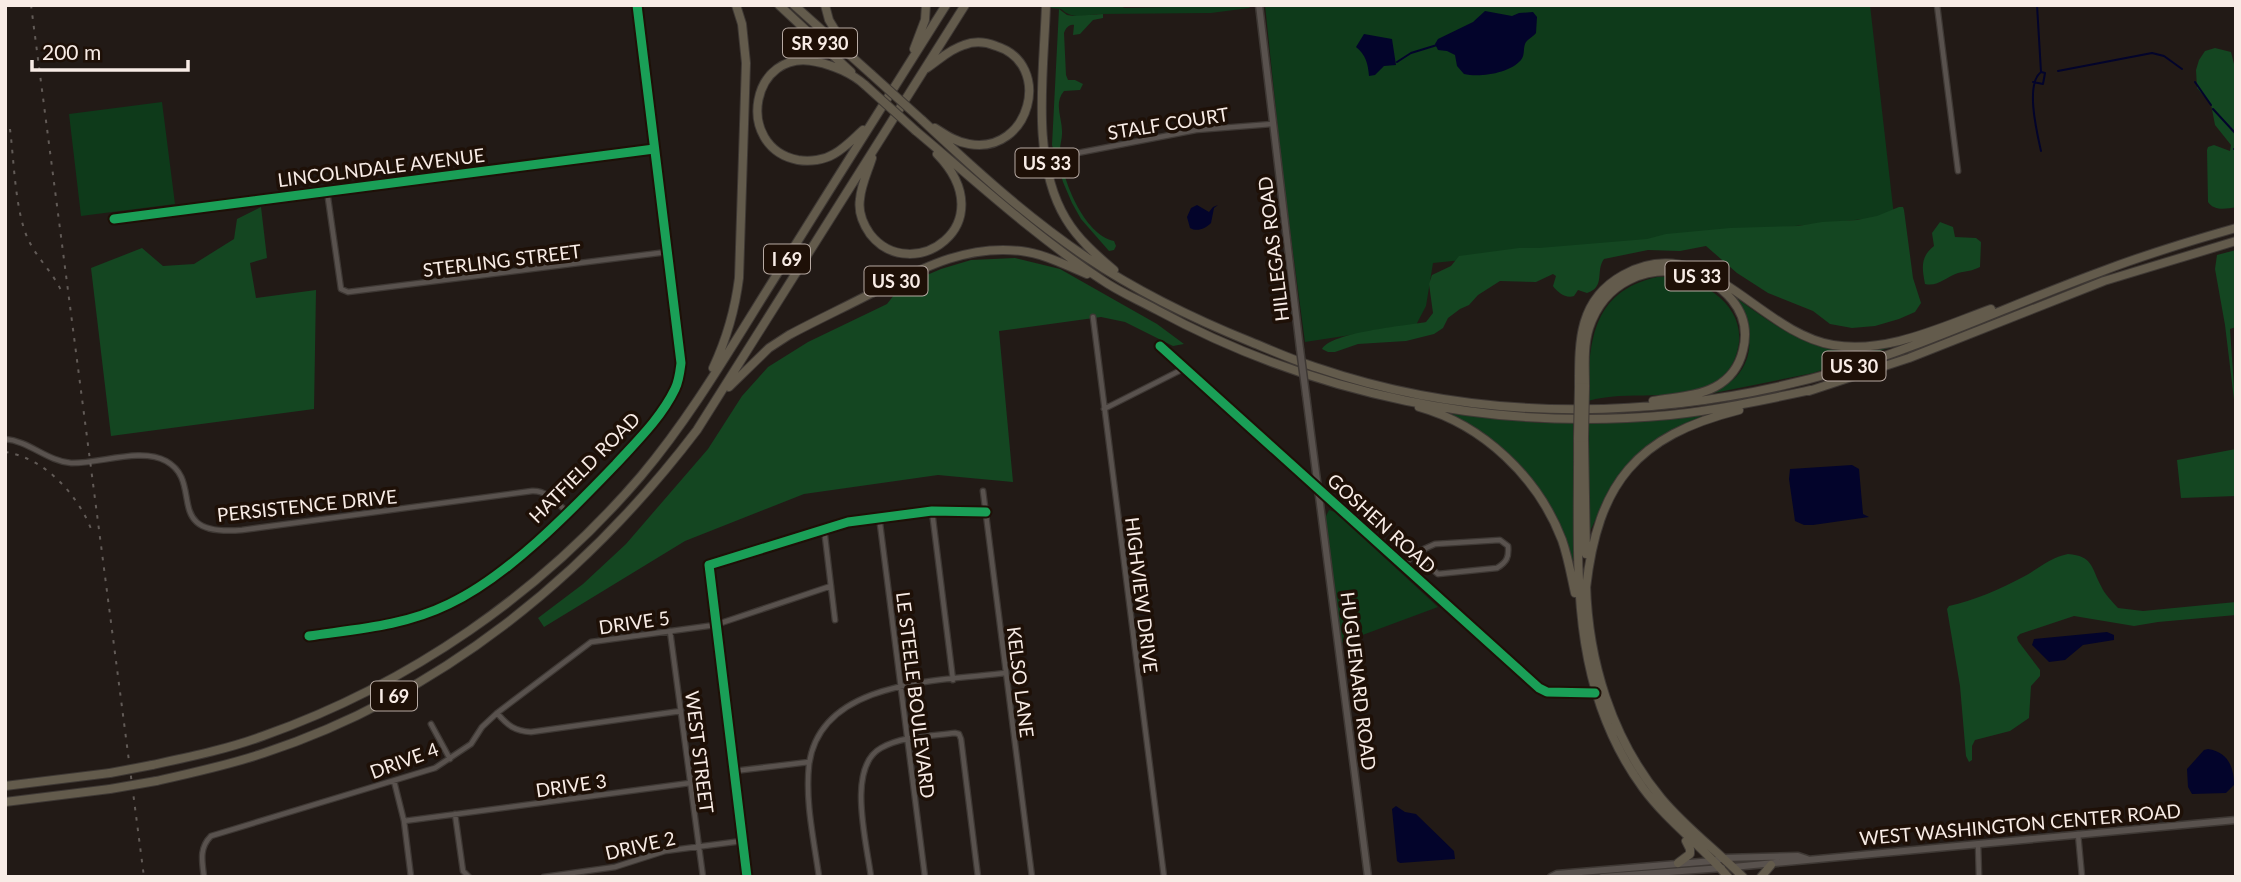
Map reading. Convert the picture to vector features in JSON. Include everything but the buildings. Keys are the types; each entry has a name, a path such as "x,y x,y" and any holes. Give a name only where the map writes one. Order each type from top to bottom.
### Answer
{"highway":[{"path":"702,394 727,337 739,278 746,63 742,24 736,5"},
{"name":"SR 930","path":"779,5 863,83"},
{"name":"SR 930","path":"794,5 869,73"},
{"name":"US 30","path":"825,5 829,20 841,42 869,73 1017,206 1089,259 1191,317 1267,349 1318,369 1431,396 1500,405 1565,409 1637,408 1750,392 1826,374 1909,347 2155,252 2236,228"},
{"path":"911,59 925,20 926,5"},
{"name":"I 69","path":"5,786 152,765 260,737 322,713 409,670 510,603 610,510 642,475 702,394 946,5"},
{"name":"I 69","path":"5,802 156,781 264,753 339,724 416,684 481,643 522,612 586,557 674,460 718,399 965,5"},
{"name":"US 33","path":"1046,5 1042,104 1044,146 1051,185 1065,218 1082,240 1136,287"},
{"path":"924,122 959,141 982,145 995,142 1017,127 1024,116 1030,92 1023,67 1004,48 992,44 965,44 925,70"},
{"path":"871,123 834,154 805,161 788,158 774,149 765,137 757,119 757,102 771,73 790,61 804,59 821,62 863,83 1010,213 1101,279"},
{"path":"877,145 859,199 860,214 865,227 872,237 893,251 919,253 942,243 950,235 958,223 962,197 957,180 917,132"},
{"name":"US 30","path":"718,399 769,348 789,335 926,266 948,258 987,250 1021,251 1056,260 1101,279 1182,324 1243,352 1307,376 1386,397 1493,414 1601,418 1670,415 1724,408 1811,390 1909,358 2104,281 2236,241"},
{"path":"1582,387 1581,329 1594,302 1621,276 1651,265 1667,263 1697,269 1715,277 1790,330 1821,342 1854,347 1888,344 2061,287"},
{"name":"US 33","path":"1637,408 1653,400 1706,391 1727,380 1737,366 1745,339 1739,313 1726,295 1700,277 1676,271 1651,272 1626,282 1611,293 1589,328 1582,387 1581,438 1586,588 1597,670 1615,721 1633,759 1660,797 1743,877"},
{"path":"1586,588 1590,553 1601,513 1616,485 1641,456 1688,425 1811,390"},
{"path":"1386,397 1433,411 1482,438 1514,465 1543,503 1554,522 1569,563 1583,641 1605,724 1625,762 1653,801 1728,877"},
{"path":"1579,607 1581,438"},
{"path":"1678,863 1686,859 1690,851 1681,832"},
{"path":"1761,877 1771,864"}],"main road":[{"name":"HILLEGAS ROAD","path":"1259,5 1319,489"},
{"name":"GOSHEN ROAD","path":"1319,489 1539,688 1547,692 1595,693"},
{"name":"HUGUENARD ROAD","path":"1319,489 1368,877"},
{"name":"WEST WASHINGTON CENTER ROAD","path":"1550,877 1557,874 1724,858 1798,856 1807,859 2236,820"},
{"name":"WEST WASHINGTON CENTER ROAD","path":"1602,877 1802,862 1807,859"}],"street":[{"name":"HATFIELD ROAD","path":"309,636 402,621 450,604 487,583 567,512 649,429 676,387 681,363 636,5"},
{"path":"1937,5 1958,172"},
{"name":"STALF COURT","path":"1067,155 1196,130 1273,124"},
{"name":"LINCOLNDALE AVENUE","path":"114,219 654,149"},
{"name":"STERLING STREET","path":"327,191 341,289 348,292 667,252"},
{"name":"HIGHVIEW DRIVE","path":"1093,317 1164,877"},
{"name":"GOSHEN ROAD","path":"1160,346 1319,489"},
{"path":"1104,409 1185,368"},
{"name":"PERSISTENCE DRIVE","path":"5,439 27,444 56,460 69,463 142,456 162,459 173,466 181,477 190,514 199,524 222,532 532,491 546,494 567,512"},
{"name":"KELSO LANE","path":"983,491 1032,877"},
{"path":"932,511 953,680"},
{"path":"747,877 709,565 824,528 879,516 932,511 986,512"},
{"name":"LE STEELE BOULEVARD","path":"879,516 925,877"},
{"path":"824,528 835,620"},
{"path":"1404,565 1414,554 1422,548 1435,544 1500,540 1508,546 1509,553 1504,564 1497,568 1438,574 1414,554"},
{"name":"DRIVE 5","path":"497,713 591,642 715,625 831,586"},
{"name":"WEST STREET","path":"670,631 703,877"},
{"path":"819,877 808,790 810,762 822,732 840,711 857,700 901,686 1006,673"},
{"path":"497,713 508,726 531,732 681,711"},
{"name":"DRIVE 4","path":"204,877 202,852 204,843 212,836 435,768 471,744 482,727 497,713"},
{"path":"430,724 450,759"},
{"path":"872,877 861,794 861,782 869,758 878,749 908,739 955,733 959,734 978,877"},
{"path":"733,771 810,762"},
{"path":"394,781 404,821 411,877"},
{"name":"DRIVE 3","path":"404,821 690,783"},
{"path":"455,814 463,871 469,877"},
{"path":"2078,834 2082,877"},
{"name":"DRIVE 2","path":"544,877 615,867 665,851 742,841"},
{"path":"1978,843 1979,877"}],"green space":[{"path":"1051,5 1121,5 1124,8 1252,5 1249,8 1211,13 1078,16 1051,8"},
{"path":"1265,5 1870,5 1894,216 1433,263 1426,306 1416,325 1305,342 1283,178"},
{"path":"1059,9 1073,16 1103,14 1103,18 1093,20 1080,34 1073,35 1074,25 1068,27 1064,33 1066,75 1068,80 1083,84 1080,90 1064,91 1059,101 1062,128 1060,150 1061,162 1076,204 1093,228 1103,237 1114,241 1114,250 1109,251 1081,219 1063,182 1052,145"},
{"path":"2215,48 2231,52 2236,72 2236,207 2224,209 2214,207 2208,202 2207,150 2214,145 2230,151 2231,145 2215,125 2211,104 2197,88 2196,70 2199,60 2205,51"},
{"path":"162,102 175,204 81,216 69,114"},
{"path":"261,207 267,258 250,263 256,298 316,290 314,409 111,436 91,268 142,248 163,266 194,264 234,239 237,219"},
{"path":"1899,207 1904,210 1913,278 1921,303 1915,312 1875,326 1852,328 1830,324 1813,311 1768,293 1737,273 1706,246 1680,251 1648,250 1604,259 1596,287 1587,293 1578,290 1571,297 1562,294 1553,286 1556,276 1553,274 1536,282 1500,281 1448,318 1443,328 1434,334 1406,341 1358,344 1335,352 1322,349 1328,343 1354,334 1426,322 1433,313 1429,284 1432,275 1451,266 1459,256 1519,248 1647,239 1666,234 1730,228 1798,226 1857,220"},
{"path":"1940,222 1953,227 1955,237 1976,238 1981,242 1980,267 1958,273 1938,283 1925,284 1924,259 1934,246 1932,233"},
{"path":"2236,250 2236,327 2230,329 2236,416 2215,269 2217,255"},
{"path":"1015,258 1060,269 1157,324 1184,344 1173,346 1125,322 1101,317 999,331 1013,482 938,475 804,494 685,541 544,627 538,618 583,584 626,544 708,449 742,396 768,367 808,342 887,304 901,286 971,260"},
{"path":"1657,277 1688,280 1717,295 1728,307 1736,320 1739,335 1732,365 1715,382 1685,393 1619,396 1588,401 1593,341 1606,308 1618,295 1635,284"},
{"path":"1731,294 1792,335 1812,344 1855,351 1880,349 1907,342 1813,373 1714,393 1736,377 1743,367 1749,346 1747,324"},
{"path":"1453,414 1540,423 1573,423 1573,561 1519,467 1452,417"},
{"path":"1706,414 1667,433 1610,490 1590,531 1587,423"},
{"path":"2236,449 2236,496 2181,498 2177,460"},
{"path":"1329,510 1335,512 1438,607 1341,643 1325,518"},
{"path":"2068,554 2087,560 2104,592 2118,608 2143,611 2236,602 2236,615 2134,626 2074,616 2020,634 2018,641 2040,670 2040,676 2031,686 2029,718 2010,731 1975,740 1972,760 1969,762 1966,756 1960,686 1947,609 1996,590 2050,560"}],"water":[{"path":"1485,11 1512,16 1533,12 1537,17 1536,33 1526,42 1521,60 1510,68 1486,75 1464,74 1457,66 1455,55 1438,50 1435,44 1438,39 1473,22"},
{"path":"1364,34 1392,39 1396,65 1384,66 1375,75 1369,76 1366,60 1356,47"},
{"path":"1197,205 1209,212 1213,207 1218,205 1214,208 1211,223 1195,230 1190,228 1187,217 1191,208"},
{"path":"1852,465 1859,469 1863,514 1869,517 1813,525 1795,521 1790,469"},
{"path":"2107,632 2114,635 2114,640 2083,645 2065,660 2049,662 2032,645 2034,639"},
{"path":"2208,749 2221,753 2228,761 2233,772 2234,785 2226,793 2192,794 2188,787 2187,769"},
{"path":"1396,806 1405,812 1416,814 1454,851 1455,859 1400,863 1397,861 1392,809"}],"waterway":[{"path":"2033,82 2043,84 2045,73 2041,72 2037,5"},
{"path":"1397,62 1411,53 1437,45"},
{"path":"2058,71 2152,53 2164,56 2182,69"},
{"path":"2041,72 2036,78 2033,98 2041,151"},
{"path":"2195,82 2211,105"},
{"path":"2213,109 2236,134"}],"railway":[{"path":"31,5 144,877"},
{"path":"10,129 24,228 32,246 63,295"},
{"path":"5,452 34,462 60,481 80,506 93,534"}],"cycle path":[{"path":"309,636 380,626 415,617 471,592 515,560 559,522 648,429 675,389 681,363 637,5"},
{"path":"114,219 654,149"},
{"path":"1160,346 1539,688 1547,692 1595,693"},
{"path":"747,877 709,565 848,522 932,511 986,512"}]}
